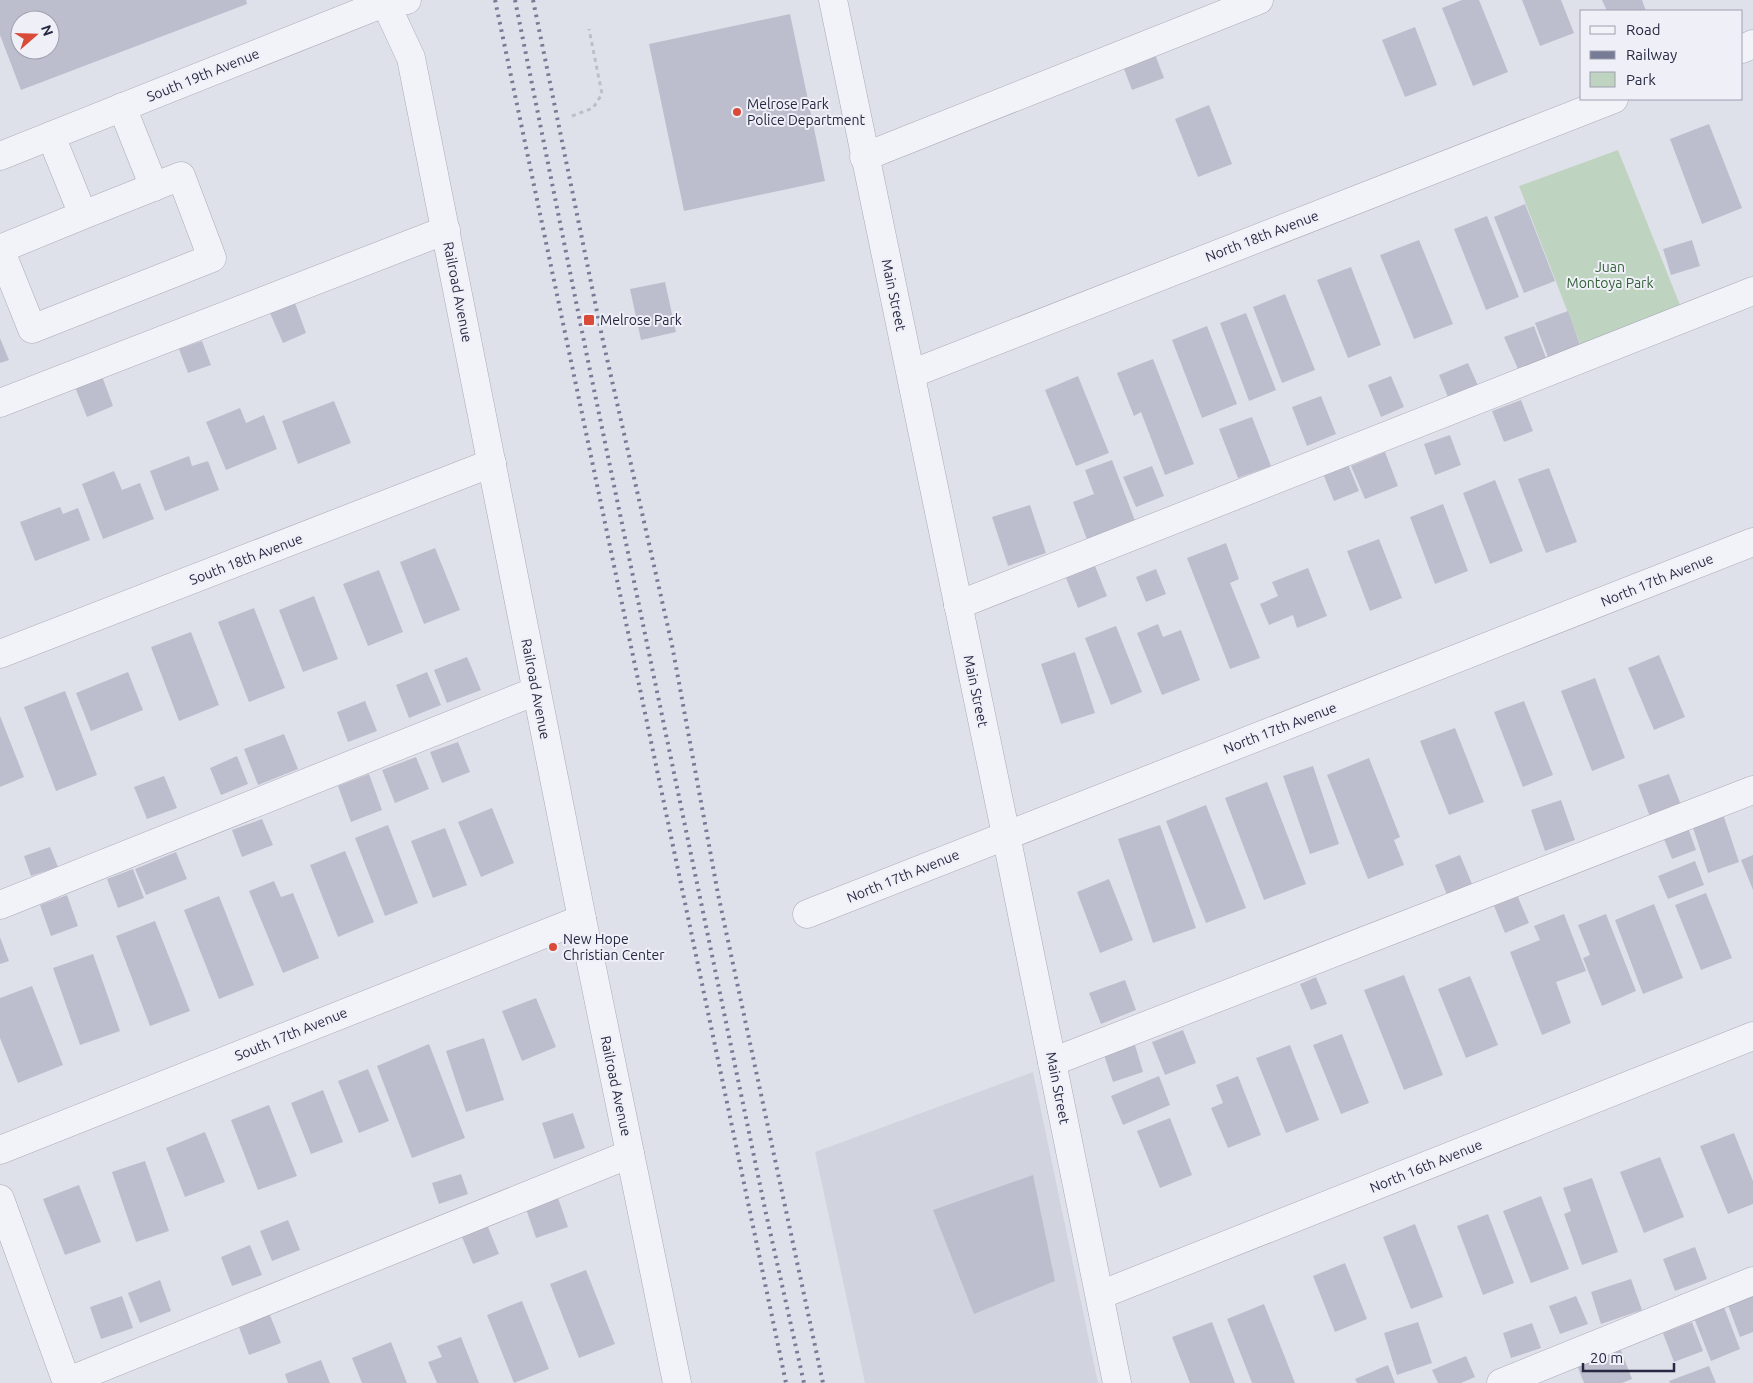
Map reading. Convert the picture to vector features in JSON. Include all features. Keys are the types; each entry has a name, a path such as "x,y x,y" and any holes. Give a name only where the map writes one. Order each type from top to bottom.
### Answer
{"street":[{"name":"Main Street","path":"833,0 1006,835 1117,1383"},
{"path":"864,157 1259,0"},
{"name":"South 19th Avenue","path":"0,156 392,1"},
{"name":"Railroad Avenue","path":"392,1 411,58 446,230 536,691 630,1154 670,1381"},
{"name":"North 18th Avenue","path":"911,374 1611,100"},
{"path":"122,107 154,187"},
{"path":"51,136 83,215"},
{"path":"180,176 212,258 32,329 0,249 83,215 180,176"},
{"path":"0,402 446,230"},
{"path":"958,605 1753,291"},
{"name":"South 18th Avenue","path":"0,654 492,463"},
{"name":"North 17th Avenue","path":"807,914 1748,544"},
{"path":"0,905 536,691"},
{"path":"1052,1062 1753,790"},
{"name":"South 17th Avenue","path":"0,1150 582,919"},
{"name":"North 16th Avenue","path":"1100,1295 1753,1036"},
{"path":"0,1199 66,1382 630,1154"},
{"path":"1501,1383 1753,1281"}],"path":[{"path":"572,116 593,108 602,94 589,29"}],"shaded area":[{"path":"1033,1072 1098,1383 865,1383 815,1152"}],"green space":[{"name":"Juan Montoya Park","path":"1618,150 1682,310 1582,349 1519,186"}],"building":[{"path":"0,0 246,0 247,4 21,90 0,35"},
{"path":"1462,0 1479,0 1508,72 1473,86 1442,8"},
{"path":"1522,0 1561,0 1574,33 1540,46"},
{"path":"1602,0 1642,0 1646,10 1607,10"},
{"name":"Melrose Park Police Department","path":"790,14 825,181 684,211 649,44"},
{"path":"1415,27 1437,85 1405,97 1382,40"},
{"path":"1153,49 1164,78 1132,90 1121,61"},
{"path":"1209,105 1232,164 1198,177 1175,119"},
{"path":"1709,124 1742,208 1702,224 1670,139"},
{"path":"1525,204 1555,281 1524,293 1494,217"},
{"path":"1487,216 1519,297 1486,310 1454,229"},
{"path":"1419,240 1453,324 1414,339 1380,255"},
{"path":"1692,240 1700,266 1671,275 1663,249"},
{"path":"1351,267 1381,345 1348,358 1317,280"},
{"path":"665,282 676,332 641,340 630,289"},
{"path":"1285,294 1315,370 1282,383 1253,307"},
{"path":"295,303 306,333 283,343 270,313"},
{"path":"1568,311 1580,345 1548,357 1535,323"},
{"path":"1246,313 1276,390 1249,401 1220,323"},
{"path":"1207,326 1237,404 1202,418 1172,340"},
{"path":"1534,326 1546,358 1518,369 1504,337"},
{"path":"0,338 9,360 0,363"},
{"path":"202,341 211,365 188,373 179,349"},
{"path":"1153,359 1194,464 1165,475 1141,412 1134,416 1117,373"},
{"path":"1468,363 1480,390 1450,402 1439,375"},
{"path":"102,376 113,406 87,417 75,387"},
{"path":"1078,376 1109,453 1076,466 1045,390"},
{"path":"1391,376 1404,407 1381,417 1368,385"},
{"path":"1321,396 1336,434 1307,446 1292,407"},
{"path":"1521,400 1533,431 1504,442 1492,411"},
{"path":"334,401 351,443 298,464 282,421"},
{"path":"240,408 246,423 264,415 277,449 226,470 206,422"},
{"path":"1252,417 1271,466 1238,478 1219,429"},
{"path":"1450,435 1461,465 1435,475 1424,444"},
{"path":"1385,452 1398,486 1365,499 1351,466"},
{"path":"189,456 192,466 208,461 219,490 165,511 150,471"},
{"path":"1112,460 1137,526 1089,545 1073,502 1094,494 1085,470"},
{"path":"1347,462 1359,491 1334,501 1322,471"},
{"path":"1152,466 1164,496 1136,507 1123,477"},
{"path":"1549,468 1577,542 1546,553 1518,479"},
{"path":"114,471 122,490 140,483 154,519 103,539 82,484"},
{"path":"1495,480 1523,551 1490,564 1463,493"},
{"path":"1443,504 1468,571 1435,584 1410,517"},
{"path":"1030,505 1046,553 1008,566 992,517"},
{"path":"60,507 63,514 78,508 90,540 35,561 20,522"},
{"path":"1379,539 1402,598 1370,611 1347,551"},
{"path":"1226,543 1239,579 1230,583 1260,658 1230,669 1187,558"},
{"path":"435,548 460,610 424,624 400,562"},
{"path":"1095,566 1107,596 1078,608 1066,578"},
{"path":"1308,568 1327,616 1297,628 1293,615 1269,625 1260,604 1278,596 1272,582"},
{"path":"1156,569 1166,594 1146,602 1136,577"},
{"path":"379,570 403,632 368,646 343,584"},
{"path":"314,596 338,659 303,672 279,610"},
{"path":"254,608 285,688 249,702 218,622"},
{"path":"1158,624 1163,637 1181,630 1200,680 1162,695 1137,633"},
{"path":"1116,626 1142,692 1111,705 1085,638"},
{"path":"191,632 219,705 179,721 151,647"},
{"path":"1075,652 1095,713 1061,724 1041,664"},
{"path":"1659,655 1685,717 1654,730 1628,668"},
{"path":"467,657 481,690 447,703 434,670"},
{"path":"128,672 143,710 91,731 76,693"},
{"path":"427,672 441,705 409,718 396,685"},
{"path":"1595,678 1625,758 1592,771 1561,691"},
{"path":"65,691 97,775 56,791 24,707"},
{"path":"365,701 377,731 348,742 337,712"},
{"path":"1524,701 1553,775 1523,787 1494,712"},
{"path":"0,716 24,777 0,787"},
{"path":"1455,728 1484,802 1449,815 1420,741"},
{"path":"284,734 298,769 258,785 244,749"},
{"path":"458,742 470,772 442,783 430,752"},
{"path":"237,756 248,784 221,795 210,768"},
{"path":"416,757 429,789 395,803 382,770"},
{"path":"1369,758 1400,837 1394,840 1404,865 1368,879 1327,775"},
{"path":"1313,766 1339,844 1310,854 1283,776"},
{"path":"369,774 382,810 351,822 338,786"},
{"path":"1669,774 1681,805 1650,817 1638,785"},
{"path":"164,776 177,808 147,819 134,787"},
{"path":"1267,782 1306,884 1264,900 1225,798"},
{"path":"1561,800 1575,840 1545,851 1531,810"},
{"path":"1206,805 1246,908 1206,923 1166,821"},
{"path":"492,808 514,863 481,877 458,822"},
{"path":"1722,811 1739,862 1708,873 1691,822"},
{"path":"262,819 273,845 242,857 232,830"},
{"path":"388,825 418,903 385,916 355,838"},
{"path":"1160,825 1196,928 1153,943 1118,839"},
{"path":"1687,825 1696,850 1672,859 1662,834"},
{"path":"445,828 467,885 433,898 411,841"},
{"path":"50,847 58,867 31,876 24,856"},
{"path":"345,851 374,922 338,937 310,865"},
{"path":"176,852 187,879 146,895 135,869"},
{"path":"1460,855 1472,884 1447,895 1435,865"},
{"path":"1753,855 1753,890 1741,860"},
{"path":"1695,861 1704,885 1668,899 1658,876"},
{"path":"133,869 144,898 118,908 107,879"},
{"path":"1109,879 1133,940 1100,953 1077,892"},
{"path":"274,881 281,897 293,893 319,958 283,973 249,891"},
{"path":"1706,893 1732,958 1701,970 1675,905"},
{"path":"67,895 78,926 51,936 40,905"},
{"path":"219,896 254,985 219,999 184,910"},
{"path":"1518,897 1529,923 1505,933 1494,906"},
{"path":"1654,904 1683,978 1643,994 1615,920"},
{"path":"1564,914 1586,971 1556,982 1571,1023 1542,1035 1510,952 1540,940 1534,926"},
{"path":"1606,914 1636,991 1602,1006 1583,958 1590,955 1578,925"},
{"path":"155,921 190,1011 150,1026 116,936"},
{"path":"0,937 9,961 0,964"},
{"path":"93,954 120,1031 80,1045 53,968"},
{"path":"1404,975 1443,1075 1404,1090 1364,990"},
{"path":"1470,976 1498,1045 1466,1058 1438,989"},
{"path":"1316,977 1327,1004 1311,1010 1300,984"},
{"path":"1125,980 1136,1010 1101,1024 1089,993"},
{"path":"32,986 63,1065 18,1083 0,1038 0,998"},
{"path":"536,998 556,1047 522,1061 502,1011"},
{"path":"1183,1030 1196,1063 1165,1075 1152,1042"},
{"path":"1342,1034 1369,1103 1341,1114 1313,1045"},
{"path":"484,1038 504,1100 466,1112 446,1051"},
{"path":"429,1044 465,1138 412,1158 377,1066"},
{"path":"1135,1045 1143,1072 1113,1082 1104,1055"},
{"path":"1290,1045 1319,1120 1286,1133 1256,1058"},
{"path":"368,1069 389,1121 359,1133 338,1081"},
{"path":"1159,1076 1170,1105 1123,1125 1111,1096"},
{"path":"1238,1076 1261,1135 1228,1148 1211,1108 1223,1103 1216,1085"},
{"path":"323,1090 343,1142 311,1154 291,1103"},
{"path":"269,1105 297,1176 258,1190 231,1120"},
{"path":"573,1113 585,1148 554,1159 542,1123"},
{"path":"1170,1118 1192,1175 1160,1188 1137,1131"},
{"path":"205,1132 225,1182 185,1197 166,1148"},
{"path":"1734,1133 1753,1181 1753,1204 1728,1214 1700,1146"},
{"path":"1660,1157 1684,1217 1644,1233 1620,1172"},
{"path":"145,1161 169,1231 136,1242 112,1172"},
{"path":"461,1174 468,1194 439,1204 432,1183"},
{"path":"1033,1175 1055,1281 974,1314 933,1210"},
{"path":"1592,1178 1618,1252 1582,1265 1564,1214 1571,1211 1563,1188"},
{"path":"79,1185 101,1242 65,1255 43,1199"},
{"path":"557,1195 568,1227 536,1238 525,1206"},
{"path":"1541,1196 1569,1269 1531,1283 1503,1211"},
{"path":"1488,1214 1514,1283 1483,1295 1457,1226"},
{"path":"288,1220 300,1250 272,1261 260,1231"},
{"path":"1415,1224 1443,1297 1411,1309 1383,1237"},
{"path":"488,1227 499,1254 473,1264 462,1237"},
{"path":"250,1245 262,1275 232,1286 221,1257"},
{"path":"1695,1247 1707,1279 1675,1291 1663,1259"},
{"path":"1345,1263 1367,1319 1335,1332 1313,1276"},
{"path":"586,1270 615,1344 579,1358 550,1284"},
{"path":"1631,1279 1642,1310 1601,1324 1591,1292"},
{"path":"160,1280 171,1311 140,1323 128,1293"},
{"path":"1753,1295 1753,1332 1740,1337 1728,1305"},
{"path":"122,1296 133,1328 101,1339 90,1307"},
{"path":"1576,1296 1588,1324 1560,1334 1549,1306"},
{"path":"522,1301 549,1369 514,1383 487,1315"},
{"path":"1264,1304 1295,1383 1252,1383 1227,1319"},
{"path":"266,1305 281,1343 249,1355 235,1316"},
{"path":"1724,1307 1740,1349 1711,1361 1694,1318"},
{"path":"1212,1322 1235,1383 1190,1383 1172,1337"},
{"path":"1418,1322 1432,1363 1397,1375 1384,1333"},
{"path":"1692,1322 1703,1351 1674,1362 1663,1333"},
{"path":"1532,1323 1541,1348 1511,1358 1503,1333"},
{"path":"461,1337 479,1383 437,1383 428,1362 442,1357 437,1346"},
{"path":"391,1342 407,1383 362,1383 352,1358"},
{"path":"1620,1348 1632,1379 1622,1383 1584,1383 1577,1365"},
{"path":"1466,1356 1475,1377 1461,1383 1438,1383 1432,1370"},
{"path":"321,1360 330,1383 288,1383 285,1374"},
{"path":"1388,1365 1395,1383 1357,1383 1355,1379"},
{"path":"1709,1366 1716,1383 1670,1383 1669,1381"}],"railway":[{"path":"495,0 786,1383"},
{"path":"515,0 587,356 765,1209 804,1383"},
{"path":"533,0 603,341 672,645 718,894 823,1383"}],"place":[{"name":"Melrose Park Police Department","path":"737,112"},
{"name":"Melrose Park","path":"589,320"},
{"name":"New Hope Christian Center","path":"553,947"}]}
